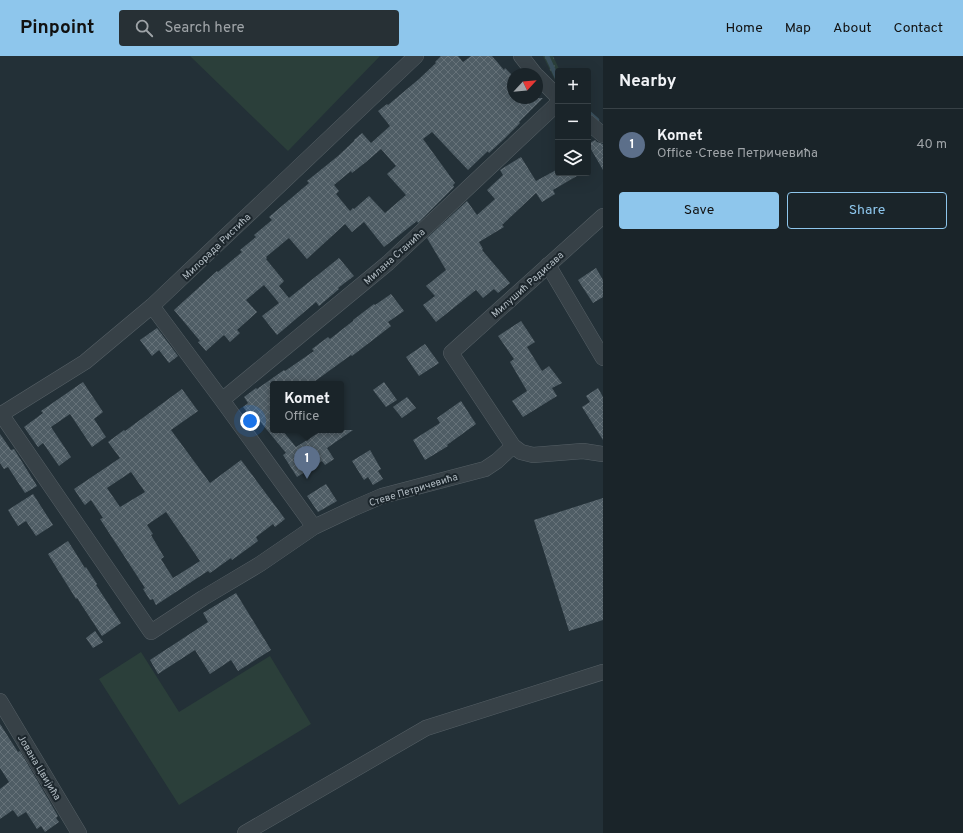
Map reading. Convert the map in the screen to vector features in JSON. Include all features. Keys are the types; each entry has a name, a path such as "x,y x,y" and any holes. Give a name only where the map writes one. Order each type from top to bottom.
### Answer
{"street":[{"name":"Милорада Ристића","path":"1,415 85,362 152,306 416,56"},
{"path":"522,56 531,68"},
{"path":"543,82 555,95"},
{"name":"Милана Станића","path":"222,400 388,263 555,107"},
{"path":"591,125 603,135"},
{"name":"Милушић Радисава","path":"513,446 451,352 603,216"},
{"path":"548,265 603,358"},
{"path":"152,306 314,527"},
{"name":"Стеве Петричевића","path":"1,415 151,632 264,561 314,527 382,496 485,469 497,461 513,446"},
{"path":"513,446 521,452 533,455 583,451 603,454"},
{"path":"245,833 426,728 603,672"},
{"name":"Јована Цвијића","path":"0,701 79,833"}],"green space":[{"path":"190,56 380,56 288,151"},
{"path":"543,56 553,56 559,68 555,68 555,80"},
{"path":"141,652 179,712 270,656 311,724 179,805 99,679"}],"building":[{"path":"441,56 458,56 463,62 471,56 492,56 504,70 505,68 507,70 507,104 537,104 503,140 489,153 488,151 468,170 432,132 423,139 455,183 453,185 454,187 418,223 417,221 384,247 364,222 352,232 345,224 307,259 289,238 266,257 266,259 284,281 279,286 289,298 339,258 354,276 338,288 339,289 319,306 316,302 277,335 262,316 279,303 264,285 246,300 257,312 237,330 240,333 230,342 224,335 206,351 198,342 200,341 174,310 217,271 218,272 242,252 240,250 256,237 254,235 272,220 269,217 309,183 307,181 338,156 362,133 371,143 390,126 378,111 387,104 388,105 436,63 435,62","holes":["381,149 396,166 387,174 406,195 385,213 369,196 350,211 336,194 339,191 334,185 351,171 352,173"]},
{"path":"595,140 603,144 603,170 591,149 591,142"},
{"path":"521,157 536,181 555,171 555,176 577,176 553,190 555,194 542,202 536,193 502,225 504,227 479,242 483,249 482,250 510,283 498,293 494,289 483,298 476,290 436,322 423,305 435,296 426,286 446,270 427,238 467,201 477,215 495,199 487,190 503,175 500,170"},
{"path":"596,268 603,280 603,297 593,303 578,280"},
{"path":"391,294 404,311 388,322 391,326 352,356 351,355 315,381 270,381 270,433 284,433 296,447 318,433 344,433 344,430 353,430 327,448 334,459 325,465 322,461 297,477 283,455 286,453 258,419 255,422 243,407 248,403 244,397 314,351 312,349 328,337 330,339 374,304 375,305"},
{"path":"521,321 535,342 527,347 542,371 549,366 562,383 552,388 557,396 523,417 512,401 527,391 510,362 514,359 498,336"},
{"path":"157,328 178,356 169,363 159,350 152,356 140,340"},
{"path":"425,344 439,363 419,376 406,357"},
{"path":"83,382 103,412 94,419 106,437 92,447 70,414 51,427 71,457 59,466 43,443 38,447 24,427 43,413 41,411"},
{"path":"384,382 397,400 386,407 373,390"},
{"path":"598,388 603,397 603,440 582,407 590,402 586,396"},
{"path":"182,389 198,411 171,430 210,483 241,460 285,519 275,527 273,524 256,537 258,541 232,560 231,558 210,573 208,571 156,605 153,599 150,600 143,589 145,588 100,519 103,518 91,500 85,505 74,489 120,458 108,442 124,430 125,431","holes":["131,472 145,492 120,507 107,488","166,512 200,561 173,578 161,559 164,557 147,525"]},
{"path":"407,397 416,408 402,418 393,407"},
{"path":"461,401 476,424 447,445 448,446 425,460 413,440 440,423 437,418"},
{"path":"0,434 11,450 14,449 37,486 25,493 8,467 4,469 0,463"},
{"path":"370,450 381,469 378,471 383,479 373,485 368,477 364,480 352,461"},
{"path":"326,484 337,501 318,512 307,496"},
{"path":"33,494 53,525 36,536 26,521 18,526 8,510"},
{"path":"603,498 603,620 569,631 534,520"},
{"path":"68,541 121,623 102,636 77,598 76,599 48,554"},
{"path":"236,593 271,650 238,671 231,660 210,674 195,650 158,674 150,660 208,622 203,613"},
{"path":"95,631 103,642 93,648 86,638"},
{"path":"0,724 18,752 20,751 58,816 56,818 59,822 45,832 41,826 37,829 26,812 18,817 13,810 0,819 0,789 9,782 0,768"}],"waterway":[{"path":"547,56 555,73"},
{"path":"591,115 597,120"}],"place":[{"name":"Komet","path":"307,479"}]}
